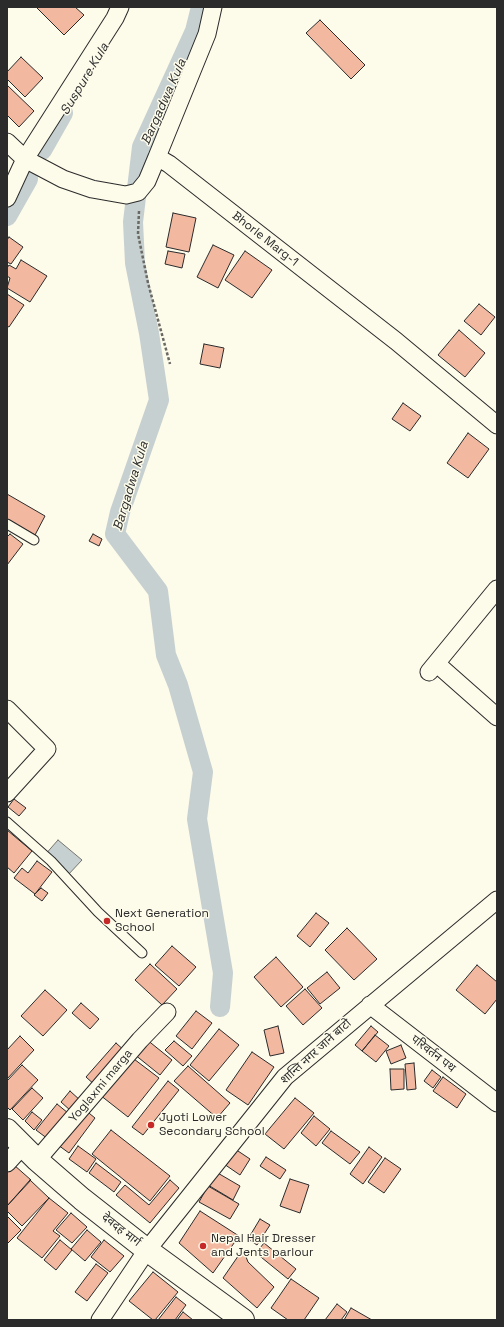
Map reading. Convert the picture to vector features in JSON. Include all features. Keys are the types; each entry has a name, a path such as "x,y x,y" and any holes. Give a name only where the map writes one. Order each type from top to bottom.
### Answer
{"main road":[{"name":"देवदह मार्ग","path":"7,1130 31,1154 82,1199 147,1250 243,1320"}],"street":[{"path":"7,198 25,159 115,18 120,7"},
{"path":"7,142 25,159 63,179 92,189 126,195 138,192 147,182 207,34 213,7"},
{"name":"Bhorle Marg-1","path":"157,157 169,164 396,341 497,425"},
{"path":"497,589 433,668 497,717"},
{"path":"7,709 47,749 7,793"},
{"name":"शान्ति नगर जाने बाटो","path":"100,1320 147,1250 285,1077 497,900"},
{"name":"परिवर्तन पथ","path":"370,1005 497,1103"},
{"name":"Yoglaxmi marga","path":"7,1163 17,1152 31,1154 167,1012"}],"lane":[{"path":"7,524 34,540"},
{"path":"7,822 51,861 98,912 142,953"}],"path":[{"path":"139,204 138,234 148,283 170,364"}],"shaded area":[{"path":"58,840 82,860 67,876 44,856"}],"building":[{"path":"36,7 75,7 84,15 64,35"},
{"path":"320,20 365,65 351,79 306,33"},
{"path":"21,57 43,78 25,97 7,79 7,72"},
{"path":"7,85 34,111 19,127 7,115"},
{"path":"173,213 196,218 189,252 166,247"},
{"path":"9,237 23,247 11,264 7,262 7,240"},
{"path":"213,245 234,255 218,288 197,277"},
{"path":"168,251 185,254 182,268 165,264"},
{"path":"245,251 272,270 252,298 225,280"},
{"path":"21,260 47,276 30,302 7,288 10,278 7,276 7,268 9,265 16,269"},
{"path":"7,294 24,305 9,327 7,326"},
{"path":"479,304 495,317 481,335 464,321"},
{"path":"459,330 485,353 465,377 438,355"},
{"path":"204,344 224,348 220,368 200,364"},
{"path":"403,403 421,416 410,431 392,419"},
{"path":"468,433 489,449 468,478 447,463"},
{"path":"7,494 45,516 35,535 7,519"},
{"path":"10,534 23,544 7,565 7,537"},
{"path":"93,534 102,539 99,546 89,541"},
{"path":"14,799 26,808 19,816 8,807"},
{"path":"7,830 32,851 14,873 7,867"},
{"path":"37,861 52,872 35,894 14,878 22,868 28,873"},
{"path":"41,888 48,893 42,901 34,895"},
{"path":"316,913 329,923 310,947 297,936"},
{"path":"347,928 377,959 354,980 325,950"},
{"path":"172,946 196,967 179,986 155,965"},
{"path":"276,957 303,987 281,1007 254,977"},
{"path":"150,964 177,989 162,1005 135,980"},
{"path":"477,965 497,982 497,999 485,1014 456,990"},
{"path":"327,972 340,988 320,1004 307,988"},
{"path":"305,989 322,1008 303,1025 286,1006"},
{"path":"45,990 67,1010 43,1036 21,1016"},
{"path":"81,1003 99,1019 90,1029 72,1013"},
{"path":"196,1011 212,1023 192,1049 176,1036"},
{"path":"278,1026 284,1053 270,1056 264,1030"},
{"path":"371,1026 378,1032 362,1051 355,1045"},
{"path":"219,1029 239,1045 209,1081 190,1065"},
{"path":"375,1035 389,1046 376,1062 362,1051"},
{"path":"20,1036 34,1050 7,1079 7,1050"},
{"path":"146,1039 172,1060 160,1075 134,1054"},
{"path":"174,1041 192,1056 183,1066 165,1050"},
{"path":"116,1043 126,1052 96,1086 86,1077"},
{"path":"401,1045 406,1058 391,1064 386,1051"},
{"path":"252,1052 274,1067 248,1105 226,1090"},
{"path":"130,1056 159,1078 128,1117 100,1095"},
{"path":"414,1063 416,1089 407,1090 405,1064"},
{"path":"22,1065 38,1080 10,1110 7,1107 7,1081"},
{"path":"188,1066 230,1103 217,1118 174,1081"},
{"path":"390,1069 404,1069 404,1089 391,1090"},
{"path":"432,1070 441,1077 433,1088 424,1081"},
{"path":"443,1077 466,1094 457,1108 433,1091"},
{"path":"168,1081 179,1090 143,1135 132,1127"},
{"path":"32,1088 43,1098 23,1120 12,1109"},
{"path":"70,1091 81,1101 71,1111 61,1102"},
{"path":"295,1098 314,1113 284,1149 265,1134"},
{"path":"57,1104 68,1113 48,1139 36,1130"},
{"path":"84,1109 95,1118 69,1153 58,1145"},
{"path":"32,1112 42,1120 34,1130 25,1121"},
{"path":"314,1116 330,1129 316,1146 301,1133"},
{"path":"111,1130 170,1176 150,1201 92,1154"},
{"path":"331,1131 360,1152 350,1164 322,1143"},
{"path":"78,1146 96,1159 87,1172 69,1159"},
{"path":"369,1147 382,1157 363,1184 350,1174"},
{"path":"235,1149 250,1159 240,1175 224,1164"},
{"path":"266,1157 286,1170 280,1179 260,1166"},
{"path":"385,1158 401,1169 384,1193 368,1182"},
{"path":"96,1163 121,1182 114,1192 89,1173"},
{"path":"14,1165 31,1180 7,1206 7,1173"},
{"path":"216,1172 240,1186 233,1200 208,1185"},
{"path":"290,1179 309,1185 300,1213 280,1206"},
{"path":"30,1180 49,1198 22,1226 7,1211 7,1206"},
{"path":"170,1180 179,1188 150,1223 116,1195 125,1185 149,1205"},
{"path":"208,1186 239,1204 230,1219 199,1202"},
{"path":"49,1198 68,1213 53,1231 60,1236 42,1258 17,1238"},
{"path":"200,1211 239,1236 213,1273 179,1243"},
{"path":"71,1213 87,1227 72,1243 56,1230"},
{"path":"7,1216 21,1230 7,1244"},
{"path":"260,1219 270,1225 257,1245 248,1239"},
{"path":"87,1230 101,1242 85,1261 71,1249"},
{"path":"60,1240 72,1250 56,1270 44,1260"},
{"path":"104,1240 124,1256 110,1272 91,1257"},
{"path":"264,1243 296,1269 288,1279 256,1253"},
{"path":"243,1249 248,1262 274,1287 257,1308 223,1278"},
{"path":"96,1264 108,1273 87,1301 75,1292"},
{"path":"153,1272 178,1292 155,1320 129,1301"},
{"path":"291,1279 319,1298 304,1320 288,1320 271,1308"},
{"path":"176,1297 186,1305 175,1320 158,1320"},
{"path":"337,1304 347,1312 341,1320 325,1320"},
{"path":"351,1308 372,1320 344,1320"},
{"path":"183,1312 193,1320 177,1320"}],"waterway":[{"name":"Bargadwa Kula","path":"201,7 195,31 142,147 133,222 135,263 149,333 159,400 120,512 115,534 158,591 166,655 178,685 203,772 197,819 223,973 220,1007"},
{"name":"Suspure Kula","path":"42,150 63,113"},
{"name":"Suspure Kula","path":"7,216 28,179"}],"place":[{"name":"Next Generation School","path":"107,921"},
{"name":"Jyoti Lower Secondary School","path":"151,1125"},
{"name":"Nepal Hair Dresser and Jents parlour","path":"203,1246"}]}
